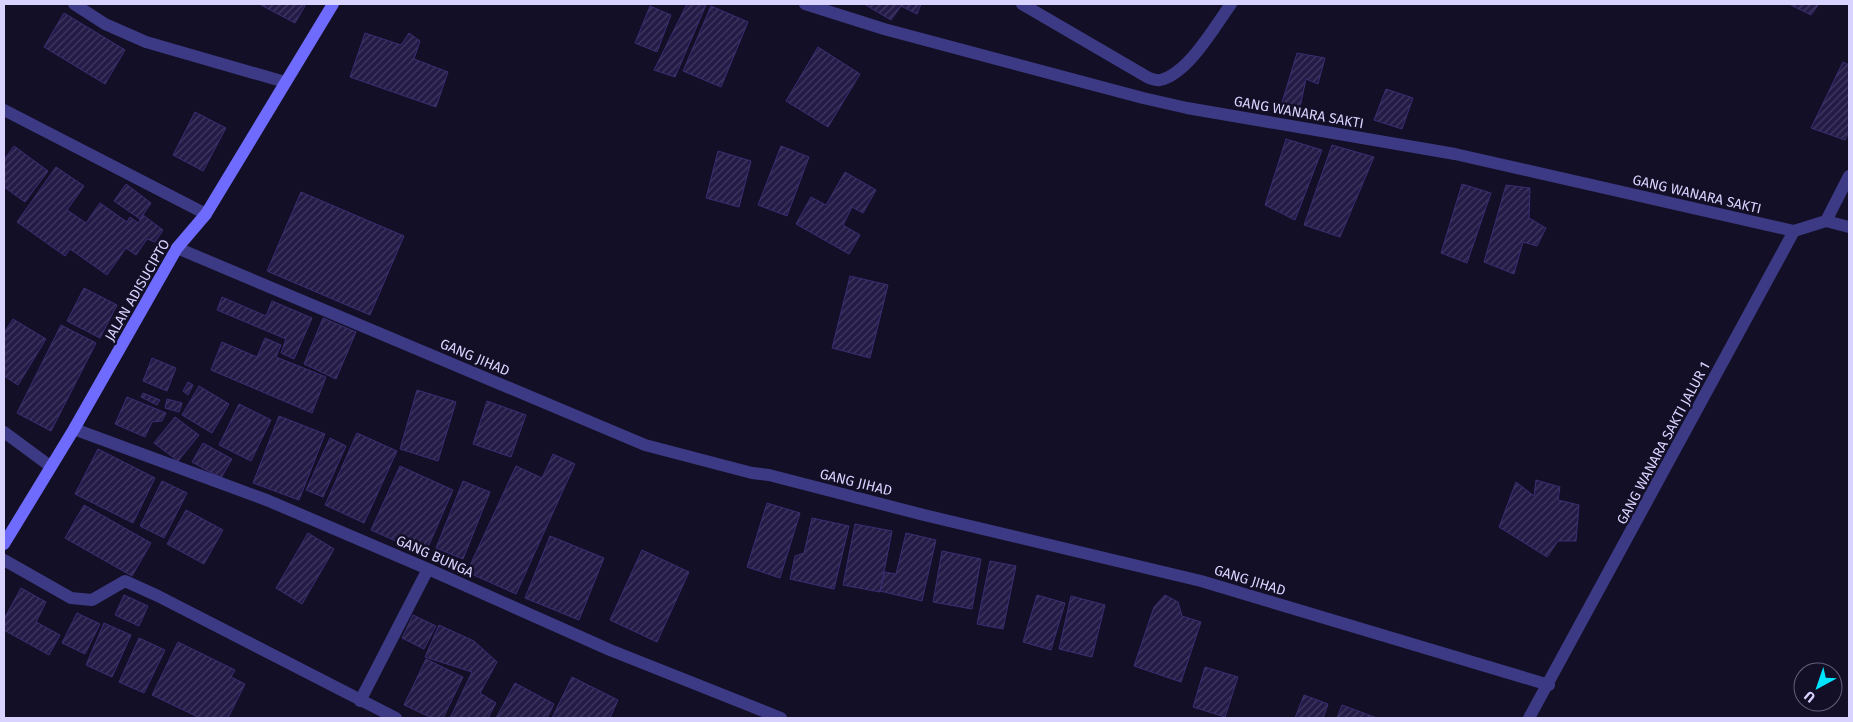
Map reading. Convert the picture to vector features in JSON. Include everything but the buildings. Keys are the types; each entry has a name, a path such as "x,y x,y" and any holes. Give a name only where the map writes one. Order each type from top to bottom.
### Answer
{"main road":[{"name":"JALAN ADISUCIPTO","path":"4,544 74,429 177,248 206,214 333,4"}],"street":[{"path":"74,4 105,24 146,42 285,82"},
{"name":"GANG WANARA SAKTI","path":"805,4 884,29 1143,98 1187,108 1455,154 1794,231"},
{"path":"1022,4 1153,80 1161,80 1190,61 1231,4"},
{"path":"4,110 206,214"},
{"path":"1826,221 1849,176"},
{"path":"1794,231 1826,221 1849,227"},
{"name":"GANG WANARA SAKTI JALUR 1","path":"1529,718 1794,231"},
{"name":"GANG JIHAD","path":"177,248 645,445 752,473 770,475 924,515 1201,581 1549,684"},
{"name":"GANG BUNGA","path":"74,429 269,501 610,650 781,718"},
{"path":"4,432 50,466"},
{"path":"4,560 70,598 92,600 125,581 158,596 396,718"},
{"path":"360,700 428,569"}]}
